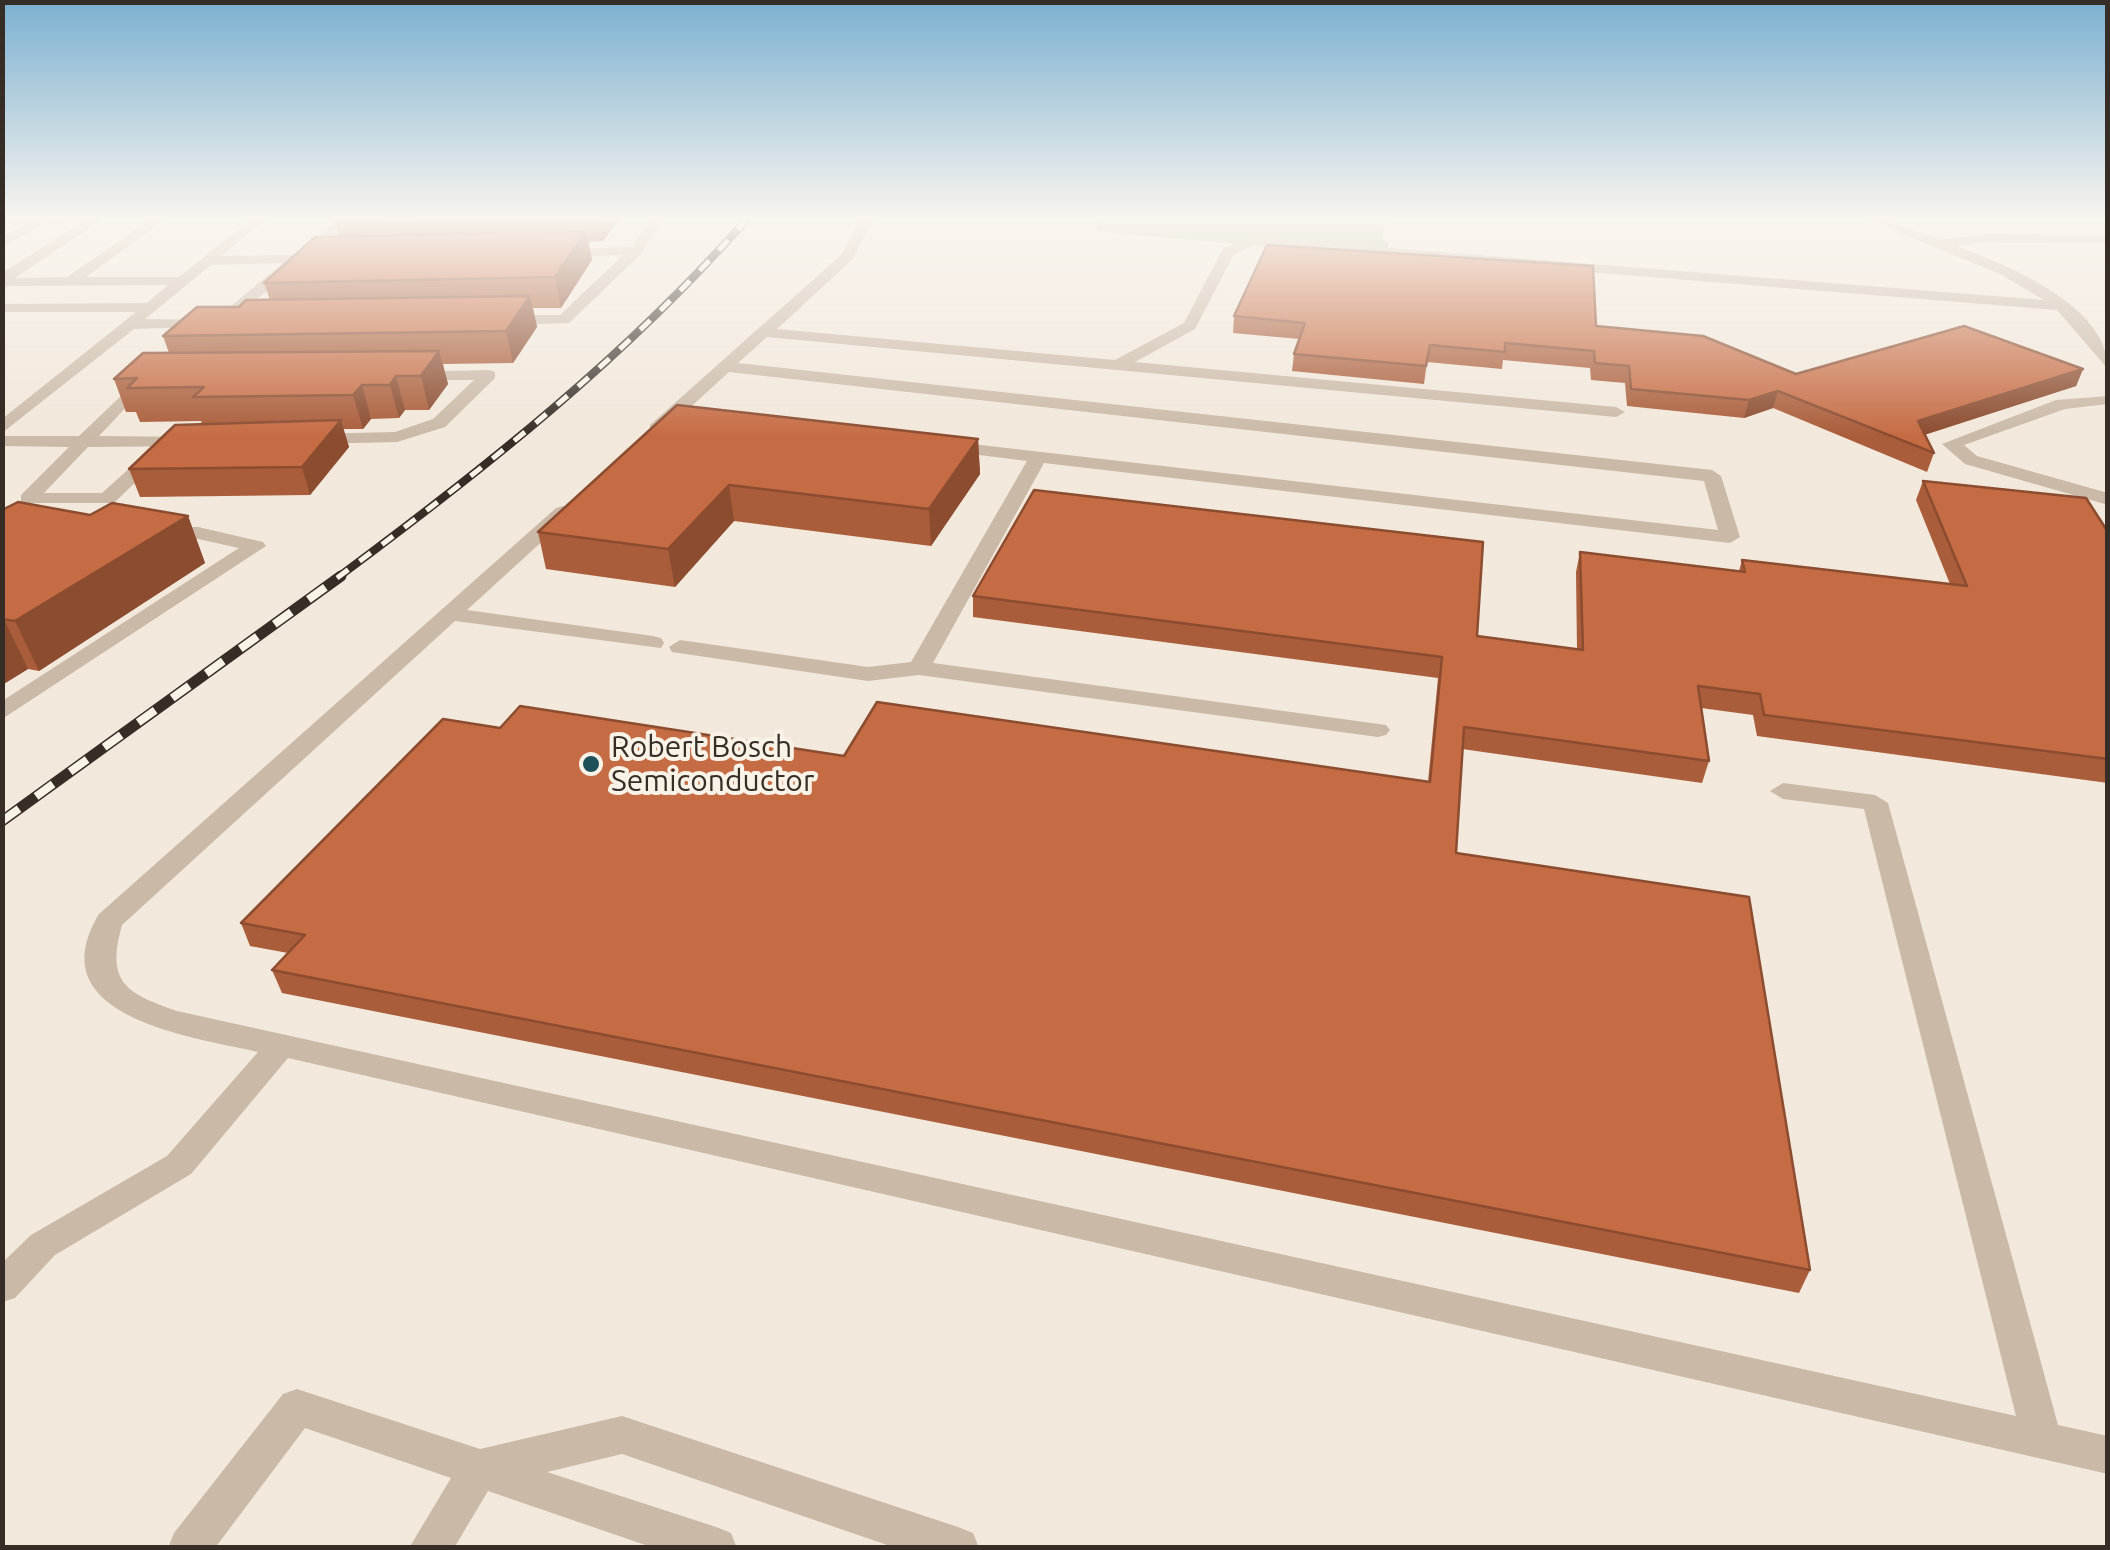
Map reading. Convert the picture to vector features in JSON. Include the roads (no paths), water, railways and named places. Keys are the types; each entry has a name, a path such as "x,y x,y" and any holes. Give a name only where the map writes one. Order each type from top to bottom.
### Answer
{"street":[{"path":"2,428 169,291"},
{"path":"219,323 257,291"},
{"path":"487,320 564,320 594,291"},
{"path":"628,454 682,415 726,366 809,291"},
{"path":"1116,366 1190,326 1207,291"},
{"path":"1882,291 2061,306"},
{"path":"2035,291 2061,306 2093,338 2108,364"},
{"path":"2,308 150,307"},
{"path":"128,324 238,323"},
{"path":"764,332 1616,412"},
{"path":"726,366 1712,476 1730,537 922,443"},
{"path":"283,440 398,437 438,423 490,374 394,375"},
{"path":"165,377 146,377 80,441 28,500 107,499 168,443"},
{"path":"2106,403 2062,404 1951,444 1972,460 2108,499"},
{"path":"2,441 207,442"},
{"path":"919,668 1038,457"},
{"path":"583,494 109,921 97,954 103,980 121,1003 173,1020 282,1045 2108,1454"},
{"path":"2,712 256,546 198,533 140,533"},
{"path":"449,614 652,643"},
{"path":"680,647 868,674 919,668 1378,730"},
{"path":"1783,791 1874,803 2042,1440"},
{"path":"2,1287 43,1245 179,1165 282,1045"},
{"path":"189,1548 296,1407 479,1469 645,1537 716,1548"},
{"path":"430,1548 479,1469 622,1435 958,1548"}],"railway":[{"path":"337,578 552,409 680,291"},
{"path":"2,821 341,576"}],"place":[{"name":"Robert Bosch Semiconductor","path":"591,764"}]}
